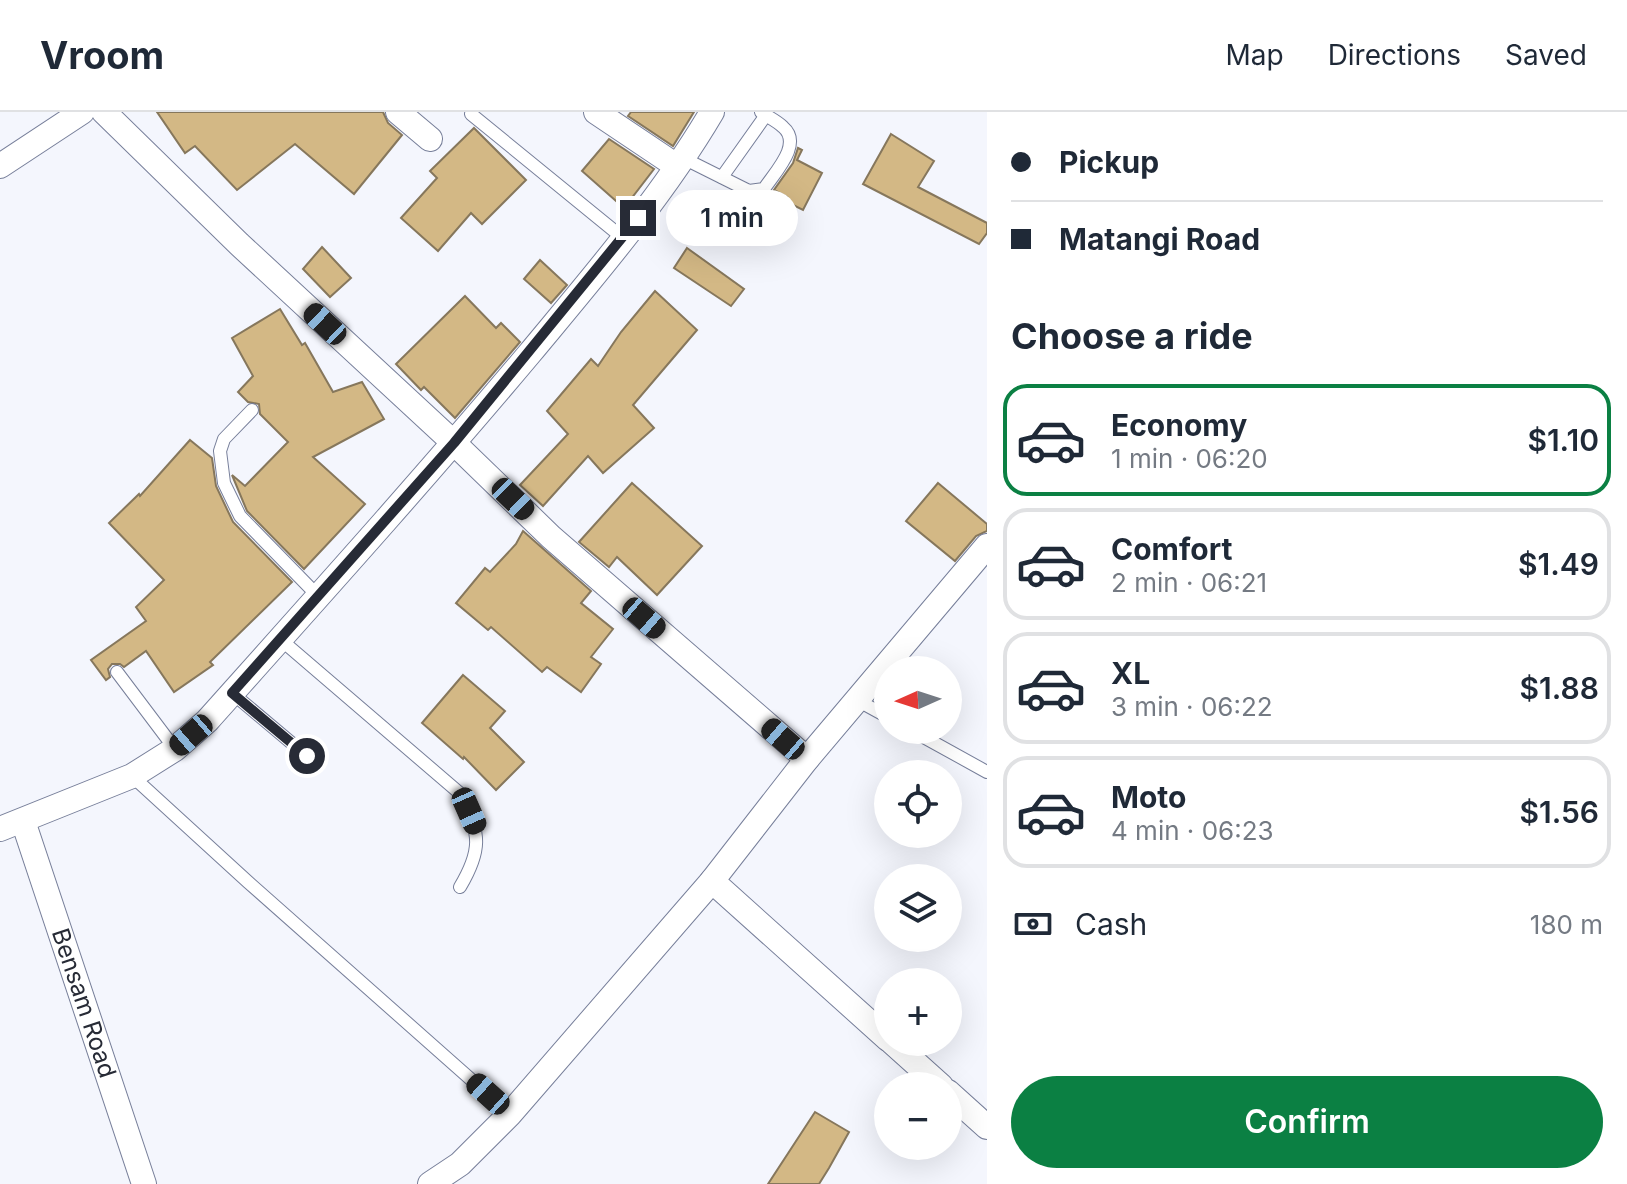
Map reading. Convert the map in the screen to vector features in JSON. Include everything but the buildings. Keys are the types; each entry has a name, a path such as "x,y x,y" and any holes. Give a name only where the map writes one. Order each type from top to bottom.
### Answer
{"street":[{"path":"0,166 82,112"},
{"path":"104,112 239,244 551,537 807,759"},
{"path":"398,112 430,139"},
{"path":"596,112 678,161"},
{"path":"11,825 132,776 175,749 207,721 454,443 623,238 712,112"},
{"path":"430,1184 460,1164 510,1114 712,881 807,759 987,546"},
{"name":"Bensam Road","path":"11,825 144,1184"},
{"path":"712,881 874,1026"},
{"path":"908,1056 925,1072"},
{"path":"962,1105 987,1127"}],"lane":[{"path":"471,114 623,238"},
{"path":"678,161 749,191 764,189 790,148 791,139 785,128 764,114 722,177"},
{"path":"252,410 224,439 220,451 224,483 240,516 318,596"},
{"path":"280,639 463,796 476,826 474,863 460,887"},
{"path":"117,672 175,749"},
{"path":"232,693 307,756"},
{"path":"857,700 874,709"},
{"path":"936,744 987,772"},
{"path":"132,776 510,1114"}],"route":[{"path":"307,756 232,693 454,443 638,218"}]}
